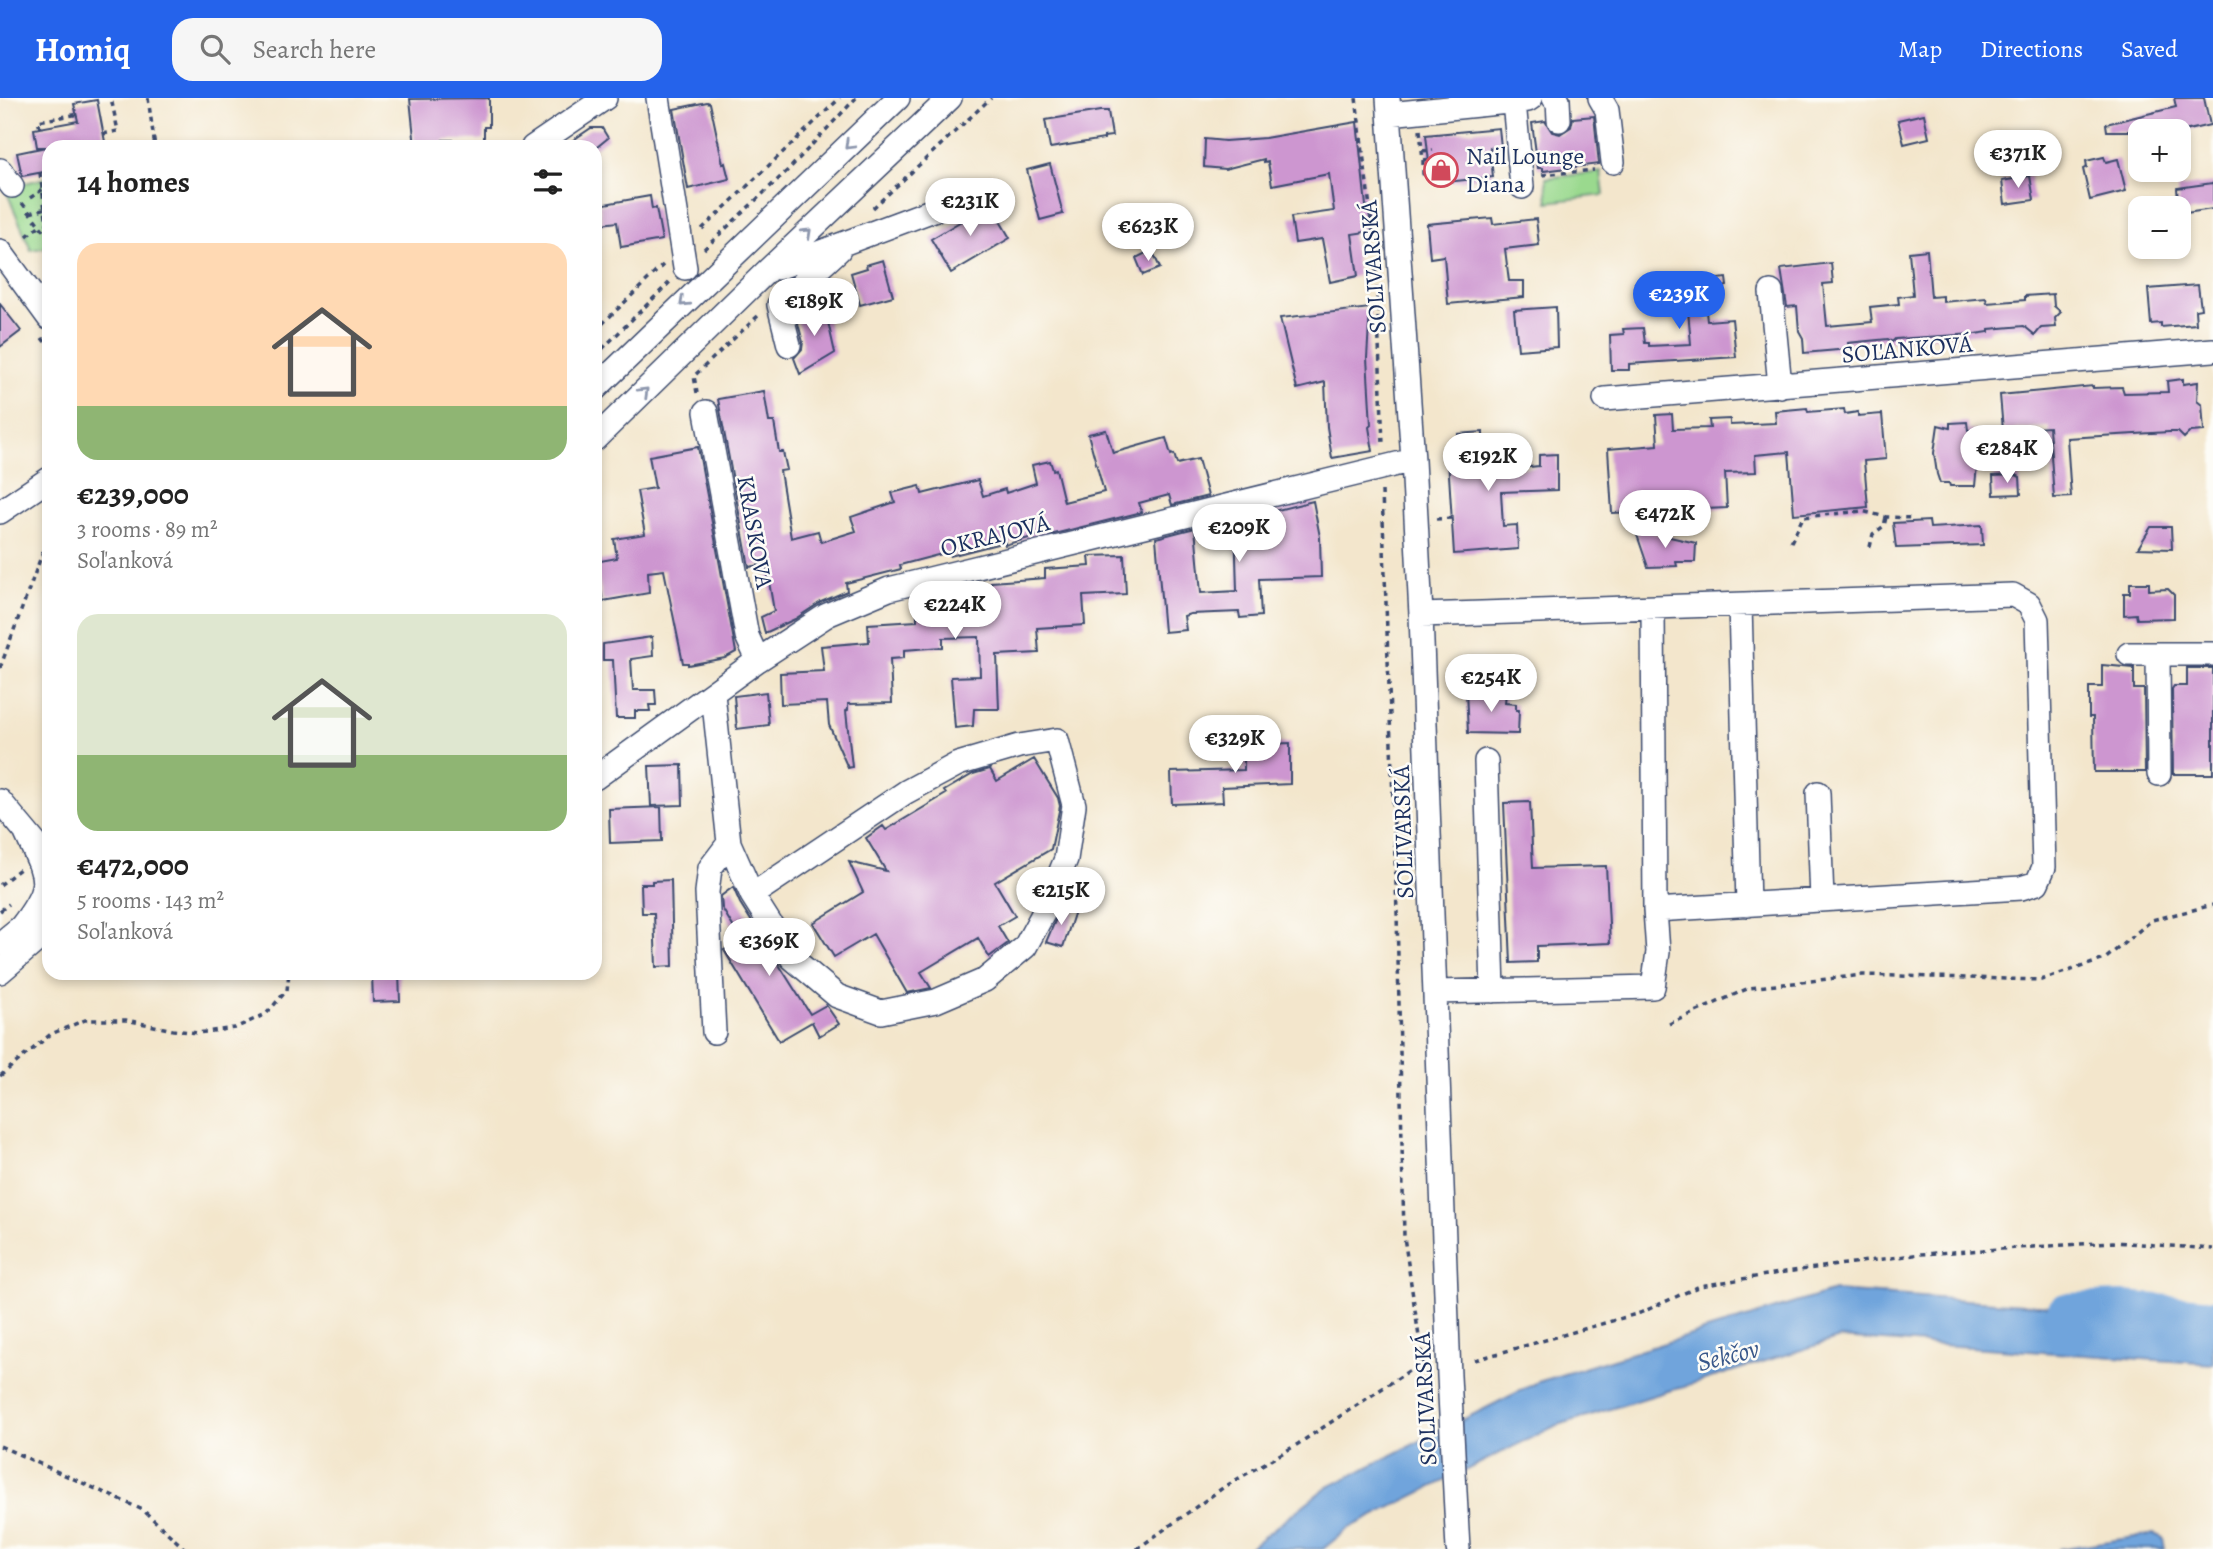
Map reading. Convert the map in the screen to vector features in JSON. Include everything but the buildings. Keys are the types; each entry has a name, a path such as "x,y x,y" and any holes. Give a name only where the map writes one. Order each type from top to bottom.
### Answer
{"street":[{"path":"543,140 605,98"},
{"path":"658,98 684,257"},
{"path":"602,382 898,98"},
{"path":"602,432 950,98"},
{"path":"1600,98 1607,110 1607,165"},
{"name":"SOLIVARSKÁ","path":"1458,1542 1438,1374 1435,992 1421,614 1388,106 1522,100 1522,187"},
{"path":"765,273 955,201"},
{"path":"789,345 779,305 849,241"},
{"path":"0,251 42,308"},
{"path":"1771,292 1780,386"},
{"name":"SOĽANKOVÁ","path":"1605,400 2213,350"},
{"name":"KRASKOVA","path":"706,412 747,636 758,660"},
{"name":"OKRAJOVÁ","path":"602,773 758,660 827,615 889,589 1413,460"},
{"path":"0,512 42,484"},
{"path":"1421,614 2013,595 2029,604 2036,620 2044,867 2037,883 2021,888 1655,910"},
{"path":"1740,605 1748,905"},
{"path":"1435,992 1653,987 1658,951 1655,910 1653,608"},
{"path":"2129,654 2213,654"},
{"path":"2158,654 2159,774"},
{"path":"713,694 729,843 752,895 792,958 837,996 881,1012 936,1000 985,980 1025,947 1044,912 1066,859 1074,804 1058,740 1019,746 958,764 906,792 752,895"},
{"path":"1486,761 1493,991"},
{"path":"1818,793 1822,900"},
{"path":"0,801 42,851"},
{"path":"26,833 42,867"},
{"path":"714,1032 707,892 710,868 729,843"},
{"path":"21,927 38,905 42,895"},
{"path":"0,944 42,910"},
{"path":"0,972 42,936"},
{"path":"0,989 42,954"}],"path":[{"path":"103,134 118,131 111,98"},
{"path":"148,98 154,140"},
{"path":"602,348 684,257 840,98"},
{"path":"602,325 789,169 856,98"},
{"path":"1356,98 1375,242"},
{"path":"40,128 38,121 79,114"},
{"path":"1420,129 1423,174 1431,174"},
{"path":"1422,151 1433,150"},
{"path":"1423,160 1434,159"},
{"path":"1542,175 1607,165"},
{"path":"12,188 42,190 40,173"},
{"path":"12,188 42,228"},
{"path":"30,213 42,209"},
{"path":"27,236 40,225"},
{"path":"1375,255 1384,466 1382,512 1397,912 1404,1237 1424,1361 1438,1374"},
{"path":"1791,542 1803,517 1862,511 1886,517 1913,518"},
{"path":"1870,547 1872,534 1884,526 1886,517"},
{"path":"1434,519 1452,518"},
{"path":"0,668 42,554"},
{"path":"1669,1024 1749,988 1863,975 2041,980 2105,959 2152,920 2213,905"},
{"path":"0,1076 51,1034 85,1020 126,1020 198,1033 235,1028 266,1014 287,990 288,980"},
{"path":"1475,1360 1640,1313 1700,1286 1785,1272 1921,1254 2113,1242 2213,1249"},
{"path":"1137,1549 1224,1487 1298,1444 1424,1361"},
{"path":"0,1446 143,1510 186,1549"}],"green space":[{"path":"1601,172 1604,195 1548,202 1546,178"},
{"path":"42,179 42,248 31,250 5,188"}],"water":[{"path":"1834,1291 2213,1317 2213,1364 1840,1338 1555,1426 1349,1528 1323,1549 1248,1549 1324,1489 1538,1382"},
{"path":"2154,1534 2163,1538 2165,1549 2058,1549"}],"waterway":[{"name":"Sekčov","path":"2066,1312 2123,1310 2213,1318"}],"place":[{"name":"Nail Lounge Diana","path":"1441,170"}]}
